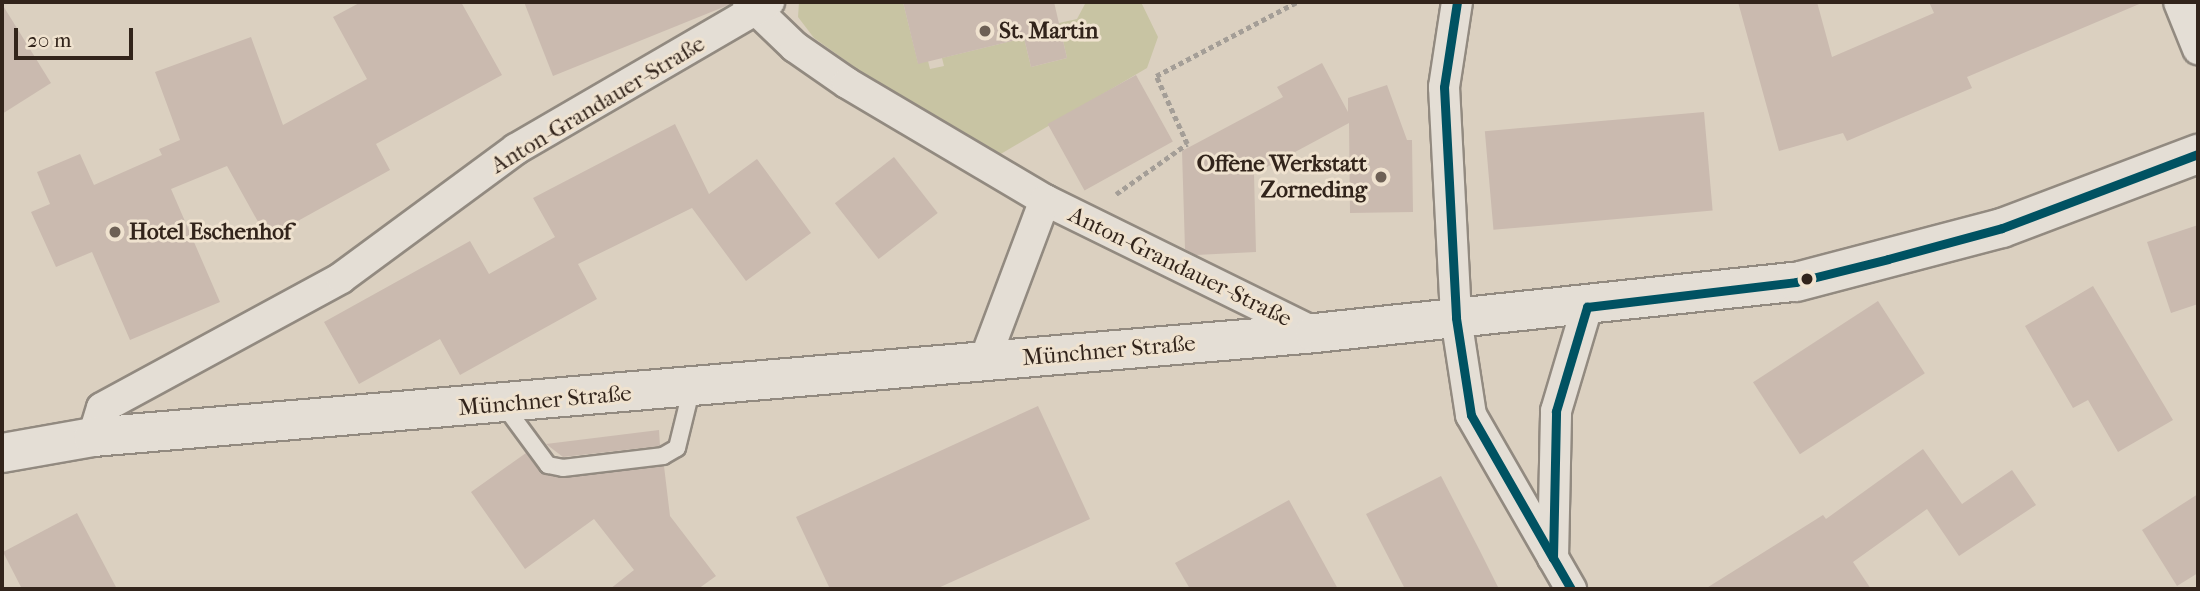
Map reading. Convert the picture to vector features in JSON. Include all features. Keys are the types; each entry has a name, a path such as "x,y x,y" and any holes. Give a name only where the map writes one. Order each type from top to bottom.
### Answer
{"street":[{"path":"1457,2 1444,87 1456,318 1471,415 1571,589"},
{"path":"2179,2 2198,49"},
{"name":"Anton-Grandauer-Straße","path":"93,437 102,408 341,278 516,149 758,5 847,83 1045,200 1315,333"},
{"name":"Münchner Straße","path":"2,453 93,437 1315,333 1587,307 1796,282 2002,228 2198,154"},
{"name":"Anton-Grandauer-Straße","path":"984,362 1045,200"},
{"path":"1553,558 1556,411 1587,307"}],"lane":[{"path":"503,404 548,465 563,468 663,456 677,448 692,387"}],"path":[{"path":"1104,203 1187,144 1156,76 1297,2"}],"shaded area":[{"path":"799,2 903,2 918,63 928,61 930,69 944,66 942,58 1024,38 1031,67 1067,58 1059,23 1077,19 1086,2 1141,2 1158,37 1147,68 999,155 901,100 814,38 798,17"}],"building":[{"path":"361,2 461,2 502,75 376,144 390,170 267,238 227,166 171,189 220,302 130,340 92,252 56,267 31,212 50,204 37,172 80,154 94,185 162,155 159,149 180,140 155,72 251,37 283,125 367,79 333,17"},
{"path":"524,2 731,2 731,4 553,76"},
{"name":"St. Martin","path":"903,2 1054,2 1067,58 1031,67 1024,38 918,64"},
{"path":"1738,2 1817,2 1832,57 1934,13 1929,2 2144,2 1967,77 1972,88 1847,141 1843,133 1779,151"},
{"path":"2,4 51,83 2,114"},
{"path":"1322,63 1348,112 1348,98 1387,85 1407,140 1412,140 1413,212 1350,213 1349,123 1254,174 1256,252 1196,255 1185,249 1182,151 1283,97 1277,87"},
{"path":"1136,75 1173,141 1085,190 1048,124"},
{"path":"1704,112 1713,211 1493,230 1485,131"},
{"path":"675,124 709,194 757,159 811,233 746,281 692,208 578,264 597,299 460,375 440,339 359,384 324,322 470,241 489,274 555,237 533,198"},
{"path":"894,157 938,213 879,259 835,203"},
{"path":"2198,225 2198,304 2171,313 2147,242"},
{"path":"2093,286 2173,420 2118,452 2088,400 2073,408 2025,326"},
{"path":"1878,301 1925,373 1800,454 1753,382"},
{"path":"1038,406 1090,519 936,589 830,589 796,517"},
{"path":"659,430 660,446 563,457 546,444"},
{"path":"1923,449 1962,504 2012,470 2036,505 1959,556 1927,509 1853,562 1871,589 1705,589 1823,515 1826,519"},
{"path":"526,453 540,472 561,478 664,466 670,516 716,576 698,589 610,589 634,570 594,519 525,569 471,492"},
{"path":"1441,476 1499,589 1405,589 1366,514"},
{"path":"2198,494 2198,573 2177,586 2142,530"},
{"path":"1289,500 1338,589 1190,589 1175,563"},
{"path":"77,513 117,589 22,589 3,552"}],"transit line":[{"path":"1457,2 1444,87 1456,318 1471,415 1553,558"},
{"path":"1571,589 1553,558 1556,411 1587,307 1796,282 1888,259 2002,228 2198,154"}],"place":[{"name":"St. Martin","path":"985,31"},
{"name":"Offene Werkstatt Zorneding","path":"1381,177"},
{"name":"Hotel Eschenhof","path":"115,232"}]}
